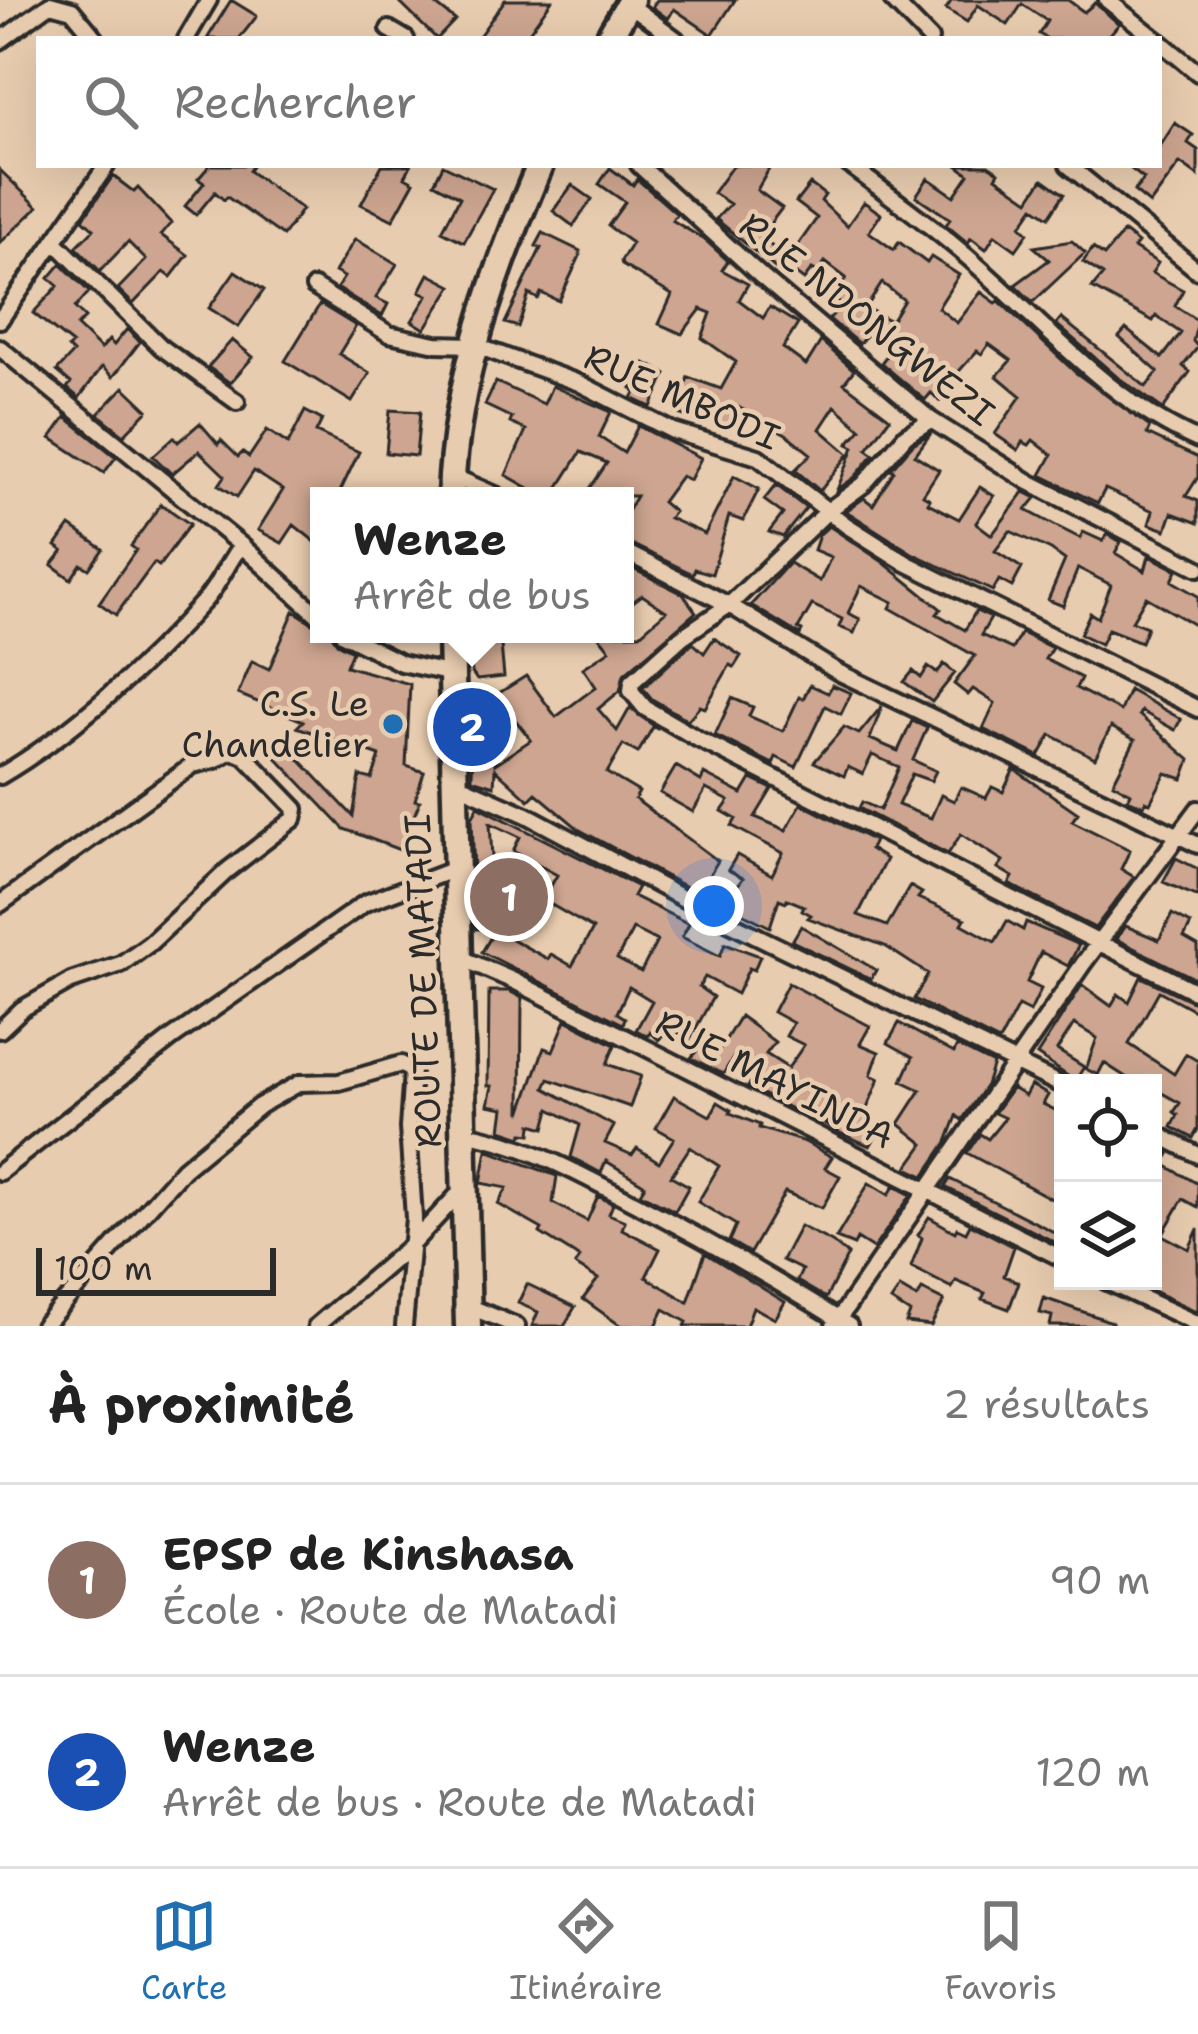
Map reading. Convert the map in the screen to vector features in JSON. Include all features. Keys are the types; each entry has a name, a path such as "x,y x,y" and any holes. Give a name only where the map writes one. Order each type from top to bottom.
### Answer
{"highway":[{"path":"610,36 630,2"},
{"path":"452,486 474,344 499,261 539,168"},
{"name":"ROUTE DE MATADI","path":"451,643 468,1316"}],"street":[{"path":"188,36 209,0"},
{"path":"892,0 927,36"},
{"path":"1107,0 1152,36"},
{"path":"630,2 672,36"},
{"path":"0,41 50,4 72,10 94,36"},
{"path":"389,29 401,36"},
{"path":"1162,44 1198,73"},
{"path":"0,320 105,168"},
{"name":"RUE NDONGWEZI","path":"642,168 931,420 1029,482 1198,568"},
{"path":"853,168 980,268 1064,350 1168,427 1198,440"},
{"path":"1072,168 1198,271"},
{"path":"55,242 161,347 237,402"},
{"name":"RUE MBODI","path":"314,287 389,334 436,344 474,344 579,383 673,431 758,458 906,563 1198,709"},
{"path":"0,348 241,545 310,608"},
{"path":"931,420 906,435 863,485 829,510 729,605 682,637 632,682 631,691 645,708 1198,993"},
{"path":"0,776 149,659 210,595 241,545"},
{"path":"634,557 729,605 838,672 1198,845"},
{"path":"362,643 401,662 453,674"},
{"path":"0,904 193,765 231,752 245,756 296,809 293,819 228,870 149,944 121,964 70,981 22,1009 0,1030"},
{"path":"454,783 527,814 712,914 1054,1081"},
{"path":"463,1133 499,1139 560,1163 695,1234 841,1324 927,1189 1198,808"},
{"path":"0,1172 172,1038 365,903 455,869"},
{"name":"RUE MAYINDA","path":"459,956 1054,1254"},
{"path":"43,1326 183,1169 259,1106 311,1080 339,1082 400,1064 412,1071 408,1128 414,1196 404,1326"},
{"path":"1162,1137 1198,1155"},
{"path":"316,1326 411,1245 464,1188"},
{"path":"1124,1290 1198,1324"},
{"path":"468,1316 517,1326"}],"building":[{"path":"231,0 257,16 241,36 209,36"},
{"path":"397,0 430,0 455,20 434,36"},
{"path":"505,0 552,0 526,36 479,36"},
{"path":"657,0 735,0 712,35 674,9 668,19 652,7"},
{"path":"952,0 1068,0 1084,12 1095,3 1119,24 1109,36 1043,36 1039,34 1047,21 1022,4 1008,25 978,5 967,22 946,9"},
{"path":"1175,123 1193,135 1188,143 1198,150 1198,176 1180,163 1150,204 1134,191 1144,179 1130,168 1162,168 1162,143"},
{"path":"207,168 251,168 302,209 283,236 215,192 196,215 185,206 204,183 198,179"},
{"path":"380,168 410,168 405,177 414,182 393,220 361,204"},
{"path":"442,168 449,168 493,189 464,242 442,231 460,197 434,183"},
{"path":"610,168 633,185 637,179 677,214 672,220 728,261 722,270 748,284 739,300 763,318 770,307 798,324 783,348 806,365 821,341 854,370 844,383 890,418 867,449 874,454 855,477 837,490 854,447 848,444 861,429 835,406 820,429 849,454 820,491 795,470 811,454 738,407 726,428 695,412 693,419 676,413 688,377 721,389 736,362 702,338 711,313 701,309 682,334 659,324 672,295 622,265 632,243 608,226 625,202 599,184"},
{"path":"731,168 769,169 757,190 782,208 760,237 784,256 775,268 716,219 730,204 713,193"},
{"path":"961,168 993,168 999,172 996,177 1029,200 1043,179 1064,194 1049,217 1034,207 1021,226 1028,233 1016,250 995,235 986,249 971,238 968,243 946,225 950,219 916,196 928,178 954,196 969,174"},
{"path":"0,170 38,207 0,243"},
{"path":"113,176 134,192 138,188 171,223 161,235 188,255 171,277 164,272 133,304 118,289 146,260 128,242 100,271 76,247 94,229 83,219"},
{"path":"810,184 825,195 821,201 847,226 864,202 881,214 869,232 894,250 899,242 927,263 931,257 959,275 938,308 957,323 981,292 999,301 1075,372 1150,427 1147,434 1198,458 1198,477 1186,496 1198,501 1198,523 1172,513 1166,530 1149,524 1153,511 1105,489 1098,503 1041,475 1052,455 1033,440 1029,445 1023,442 1018,450 995,434 1021,396 997,376 1011,360 989,344 945,387 948,390 940,401 931,393 925,400 881,363 897,342 873,328 859,344 829,319 842,305 834,299 846,278 825,262 804,280 784,265 817,218 796,202","holes":["882,283 904,300 891,321 866,308"]},
{"path":"572,185 592,199 573,226 553,211"},
{"path":"1124,232 1138,243 1134,248 1158,263 1152,273 1183,290 1175,306 1198,321 1193,341 1198,347 1183,366 1190,372 1163,409 1056,324 1061,318 1146,387 1158,372 1119,337 1126,329 1162,358 1181,333 1156,316 1153,321 1092,288 1103,275 1083,262 1093,248 1104,256"},
{"path":"543,233 580,251 580,256 559,301 541,293 538,299 529,294 518,327 505,323 541,248 536,246"},
{"path":"355,239 397,264 376,298 388,304 382,316 337,288 344,277 335,272"},
{"path":"1072,241 1085,253 1033,302 1015,285 1049,260 1034,247"},
{"path":"61,264 89,292 75,308 85,318 77,326 101,349 109,340 114,345 127,329 140,342 113,377 102,367 79,398 57,371 73,353 68,348 72,344 33,313 58,286 49,278"},
{"path":"235,271 264,290 238,327 209,308"},
{"path":"429,274 452,286 425,329 412,321 428,295 420,291"},
{"path":"320,304 356,326 339,354 370,373 352,402 285,361"},
{"path":"232,340 253,357 230,383 208,367"},
{"path":"645,363 666,374 651,407 632,398 636,391 631,388"},
{"path":"496,382 544,404 552,386 611,412 599,437 624,453 638,426 701,458 690,480 681,476 662,502 674,512 669,518 705,534 734,476 759,489 743,521 729,516 712,574 695,569 693,574 634,545 634,487 591,487 607,463 581,452 559,487 527,487 506,475 526,430 485,405"},
{"path":"124,387 148,410 124,435 98,414"},
{"path":"390,410 420,412 416,456 386,453"},
{"path":"305,411 322,420 316,432 359,452 342,487 310,487 310,538 294,525 282,543 258,530 283,490 254,471 237,497 219,485 225,476 199,451 172,474 153,456 200,423 218,444 221,440 238,457 243,452 249,457 267,430 288,444"},
{"path":"66,417 116,457 104,473 51,438"},
{"path":"931,433 915,455 939,470 923,495 930,499 928,503 959,519 980,487 994,496 976,523 992,535 1024,492 1036,498 1026,510 1058,527 1080,538 1083,532 1103,541 1107,534 1121,542 1115,553 1145,571 1149,556 1177,570 1172,581 1198,596 1198,627 1146,597 1132,621 1147,627 1141,642 1108,629 1101,644 1080,634 1090,613 1098,618 1111,585 1078,568 1063,606 1048,600 1065,560 1051,550 1010,531 995,551 1022,568 1012,587 999,580 993,591 912,553 846,511 864,498 873,505 891,469 913,444"},
{"path":"776,485 806,508 783,537 769,532 783,514 764,500"},
{"path":"161,504 190,524 116,615 99,603"},
{"path":"70,526 103,549 89,569 81,564 71,579 52,565 63,551 56,546"},
{"path":"829,526 941,609 937,614 965,630 976,611 991,618 981,635 1012,649 1021,633 1052,648 1045,659 1081,678 1076,688 1120,711 1129,690 1181,719 1175,730 1141,711 1139,715 1190,760 1183,779 1166,773 1144,806 1128,799 1131,793 1113,783 1135,740 1111,727 1095,758 1051,735 1039,756 983,729 995,703 973,689 968,695 954,684 975,656 861,586 848,613 860,619 854,633 839,627 842,619 812,605 798,629 800,635 751,605 789,563 820,581 831,557 814,550 819,535"},
{"path":"634,570 683,594 696,612 624,674 620,691 598,709 617,731 630,708 658,729 653,727 638,753 623,745 607,773 639,792 635,799 718,861 702,887 717,895 714,902 580,830 536,793 529,800 495,769 494,786 472,779 473,739 495,739 495,764 531,740 496,695 526,676 556,717 596,687 583,668 610,650 604,643 634,643 634,634 666,611 642,595 634,601"},
{"path":"294,611 310,621 310,643 337,643 352,651 346,666 410,684 406,766 424,772 415,800 420,801 400,850 344,829 271,752 282,741 353,816 360,776 372,779 380,756 297,727 303,721 238,694 252,661 269,669"},
{"path":"714,638 741,656 734,667 730,665 705,708 700,706 688,720 652,699 643,688 693,643 704,653"},
{"path":"469,643 501,643 504,677 477,680"},
{"path":"944,664 955,673 932,702 904,682 913,671 921,678 928,667 937,673"},
{"path":"810,685 828,693 832,685 851,693 841,714 825,706 796,767 776,757 773,764 715,735 732,698 753,707 749,716 783,731"},
{"path":"882,706 870,739 898,751 912,721 927,728 913,760 936,771 931,781 912,774 898,805 931,818 941,795 954,801 961,787 986,798 992,787 1003,792 1014,769 1078,813 1072,821 1130,850 1121,869 1134,877 1095,928 1009,884 1013,877 998,868 1003,861 961,834 948,854 859,808 862,802 880,810 899,767 872,755 863,774 848,767 844,776 814,762 844,727 859,734"},
{"path":"676,766 701,781 704,774 742,794 751,779 772,789 755,817 786,830 801,804 874,841 870,849 886,859 858,915 887,926 910,886 922,893 918,898 965,919 962,924 995,942 1007,921 1023,930 1026,922 1079,945 1068,966 1041,952 1027,982 1041,989 1030,1012 1018,1006 999,1042 914,999 928,974 885,946 808,918 811,915 802,910 804,906 787,899 779,899 770,927 724,904 743,878 728,870 737,855 772,875 783,853 732,826 736,819 722,811 729,801 706,789 693,812 660,793"},
{"path":"478,806 638,887 633,896 689,924 682,937 720,956 725,943 760,956 754,970 749,968 737,994 705,977 699,987 713,997 690,1039 669,1028 659,1040 650,1032 648,1036 636,1030 652,1001 629,987 617,1013 625,1018 623,1024 482,952 495,930 548,959 551,954 572,966 593,929 543,900 557,875 513,851 520,837 490,823 496,928 476,929 472,818","holes":["633,929 657,941 641,972 617,959"]},
{"path":"1176,858 1198,869 1198,897 1163,882"},
{"path":"1172,914 1191,924 1184,938 1198,946 1198,980 1116,939 1126,926 1159,940"},
{"path":"801,926 876,970 871,979 792,941"},
{"path":"1141,977 1198,1004 1198,1012 1159,991 1129,1044 1174,1074 1186,1054 1198,1061 1198,1129 1193,1138 1172,1127 1180,1103 1162,1093 1162,1074 1121,1074 1104,1063 1098,1074 1086,1069 1097,1038 1074,1024 1057,1050 1084,1067 1080,1074 1065,1074 1037,1055 1082,985 1111,1006 1118,994 1129,1002"},
{"path":"788,983 870,1026 860,1044 879,1052 871,1075 879,1079 864,1116 882,1126 870,1146 825,1124 828,1119 805,1108 802,1114 748,1087 758,1068 737,1052 723,1074 691,1058 700,1046 715,1057 740,1016 775,1042 766,1054 788,1068 804,1045 786,1036 793,1023 773,1012"},
{"path":"489,991 509,991 522,998 521,1113 544,1048 553,1051 566,1020 615,1045 607,1064 641,1076 630,1107 549,1079 545,1088 614,1126 605,1143 632,1155 637,1148 659,1162 674,1138 656,1128 674,1096 710,1116 718,1102 759,1128 805,1142 832,1157 825,1168 840,1176 822,1208 785,1192 750,1253 729,1241 736,1225 698,1202 719,1166 690,1147 671,1176 689,1186 675,1211 640,1193 645,1185 606,1161 601,1173 571,1157 580,1125 550,1109 545,1128 532,1124 531,1134 522,1137 501,1130 504,1108 488,1105 492,1086 488,1086"},
{"path":"899,1023 954,1053 957,1046 993,1064 986,1085 962,1120 957,1116 947,1142 924,1176 907,1168 924,1144 899,1124 921,1090 902,1081 913,1057 888,1043"},
{"path":"1031,1085 1048,1095 1043,1104 1054,1110 1054,1200 967,1153 980,1134 988,1139 1005,1118 994,1113 1012,1088 1025,1096"},
{"path":"487,1150 557,1176 553,1203 587,1221 598,1196 613,1204 609,1214 625,1221 622,1229 660,1249 646,1277 688,1302 705,1253 785,1302 775,1319 753,1307 746,1326 685,1326 687,1322 664,1309 656,1326 621,1326 583,1299 598,1279 575,1265 580,1258 498,1204 507,1188 481,1183"},
{"path":"1162,1150 1169,1154 1163,1164 1198,1184 1198,1207 1183,1199 1162,1235"},
{"path":"950,1179 1054,1232 1054,1242 945,1187"},
{"path":"869,1183 889,1195 894,1186 911,1195 873,1249 857,1239 854,1245 836,1238"},
{"path":"929,1217 955,1232 957,1228 966,1232 970,1224 1014,1247 1004,1276 1019,1282 1009,1309 982,1299 985,1293 956,1281 952,1288 911,1267 922,1238 918,1235"},
{"path":"800,1226 848,1255 826,1298 797,1281 802,1270 782,1260"},
{"path":"1198,1229 1198,1312 1151,1290 1162,1290 1162,1235 1189,1249"},
{"path":"527,1284 575,1307 564,1326 532,1326 538,1312 518,1303"},
{"path":"900,1288 917,1298 922,1290 944,1301 931,1326 906,1323 910,1313 891,1301"},
{"path":"1044,1298 1112,1322 1112,1326 1050,1326 1052,1316 1040,1313"}],"place":[{"name":"C.S. Le Chandelier","path":"393,724"},
{"name":"Wenze","path":"472,727"},
{"name":"EPSP de Kinshasa","path":"509,897"}]}
